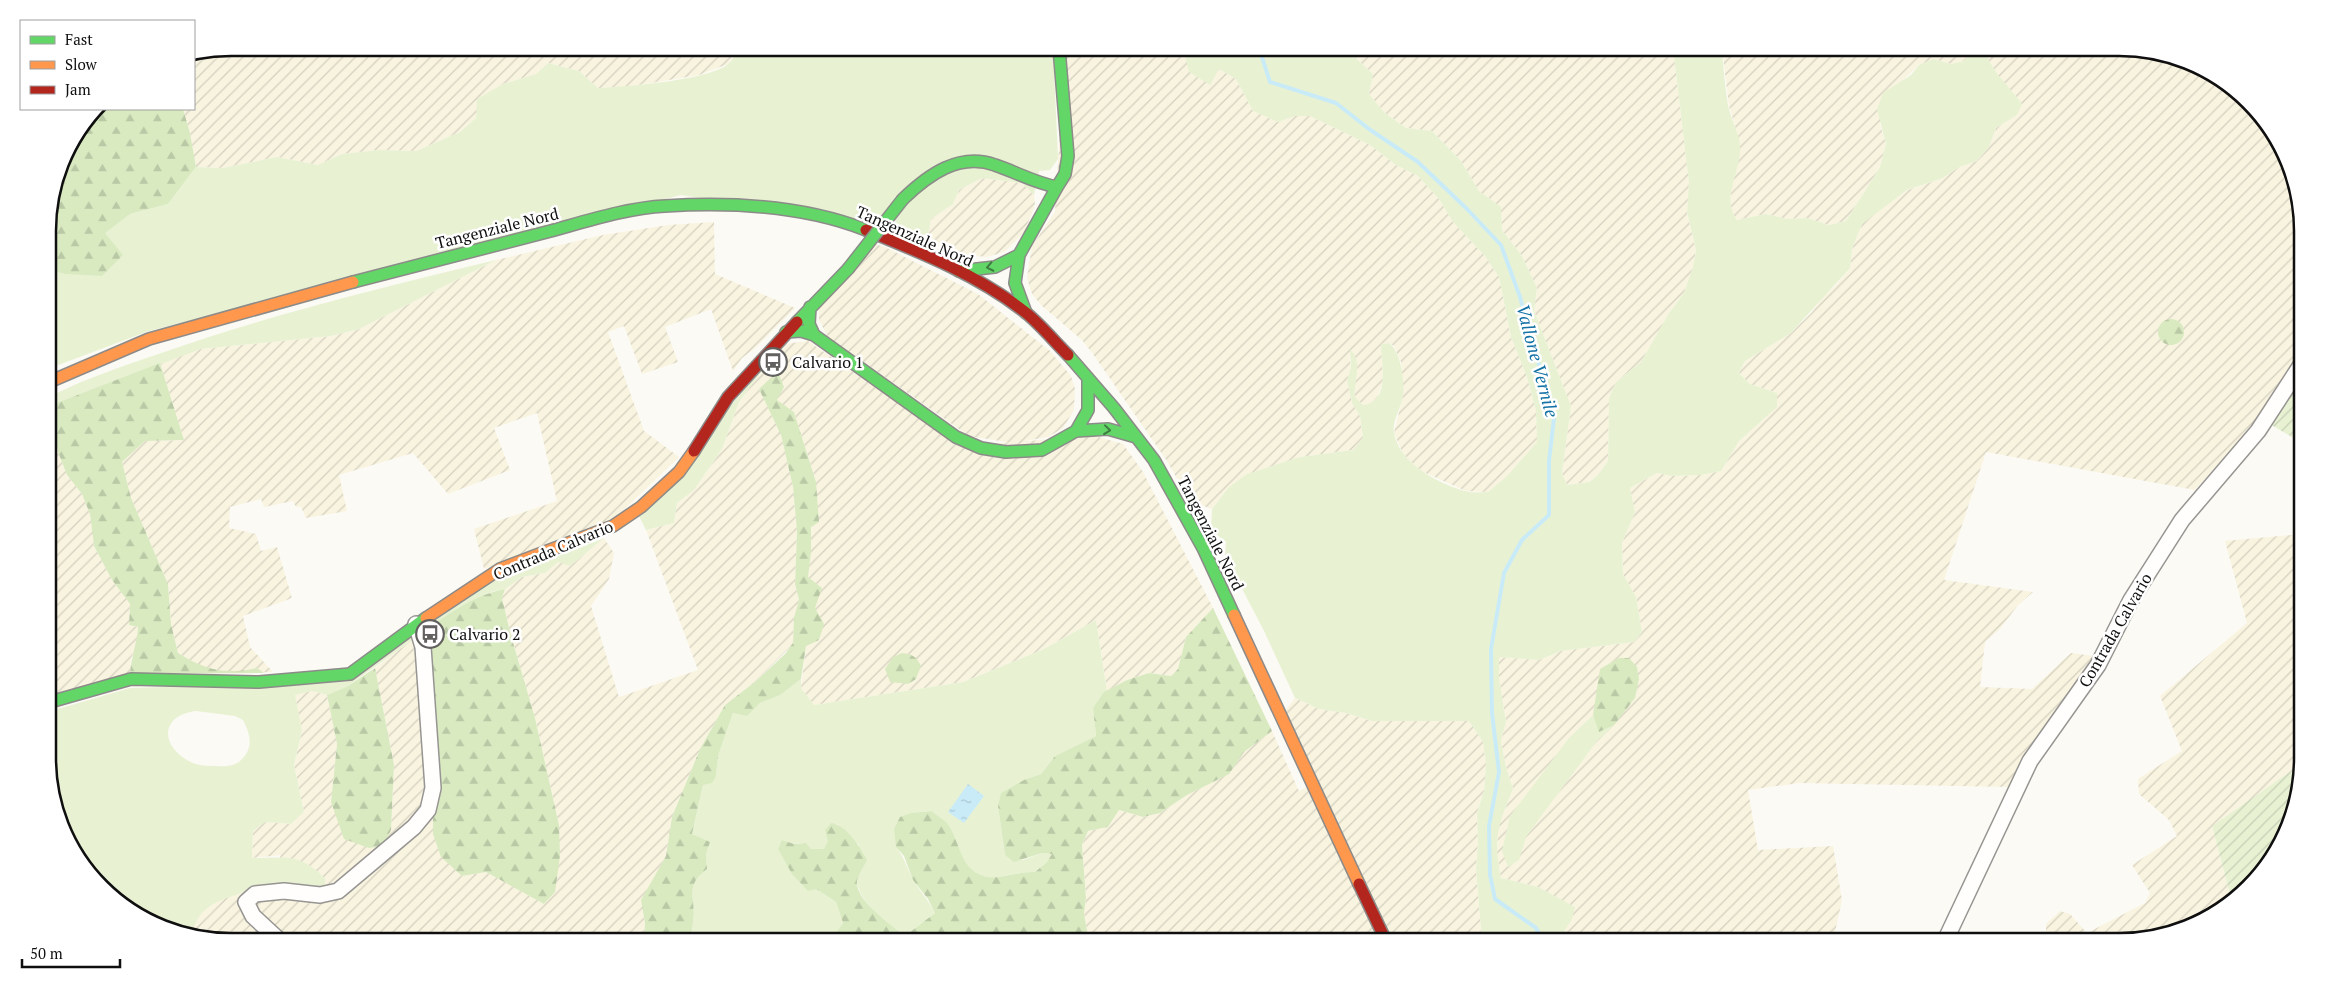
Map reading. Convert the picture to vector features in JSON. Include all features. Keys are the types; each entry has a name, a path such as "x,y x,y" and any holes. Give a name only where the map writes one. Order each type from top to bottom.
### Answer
{"main road":[{"path":"1026,313 1015,283 1019,254 1065,174 1068,156 1062,105 1059,57"},
{"name":"Contrada Calvario","path":"56,700 131,679 259,682 350,674 416,624 500,569 613,526 641,506 679,472 702,441 728,397 786,332 848,269 902,200 928,176 942,168 981,161 1045,185 1057,187"},
{"name":"Tangenziale Nord","path":"57,379 150,339 286,300 599,218 663,206 730,206 788,211 841,222 917,251 993,289 1026,313 1088,378 1154,460 1203,548 1382,932"},
{"path":"959,271 995,267 1019,254"},
{"path":"810,307 809,324 814,335"},
{"path":"786,332 801,331 814,335 956,437 981,448 1006,452 1042,450 1076,431 1108,429 1136,437"},
{"path":"1076,431 1088,410 1088,378"}],"street":[{"name":"Contrada Calvario","path":"1948,932 2030,761 2098,665 2131,600 2182,520 2258,431 2294,375"},
{"path":"271,933 253,916 246,902 255,894 284,891 320,895 338,891 414,826 428,810 433,788 422,648 416,624"}],"shaded area":[{"path":"1185,56 1190,72 1219,69 1236,79 1253,111 1278,122 1295,116 1310,116 1370,145 1396,165 1418,176 1439,199 1453,222 1485,256 1499,277 1511,337 1527,377 1536,411 1537,442 1506,477 1488,492 1466,491 1419,470 1403,454 1394,433 1403,395 1401,362 1394,346 1389,343 1381,344 1383,381 1377,398 1369,404 1363,405 1355,397 1354,382 1357,376 1349,355 1351,367 1347,381 1352,403 1360,416 1363,438 1353,450 1300,457 1228,488 1212,509 1190,501 1167,461 1093,354 1082,340 1042,306 1032,294 1027,278 1032,246 1055,212 1064,57"},
{"path":"1354,56 1674,56 1689,183 1687,213 1696,250 1693,267 1684,293 1669,313 1641,362 1616,382 1609,398 1608,461 1597,476 1588,482 1567,485 1562,473 1571,406 1534,311 1537,288 1522,256 1502,230 1500,207 1479,191 1461,161 1432,131 1406,128 1385,113 1369,94 1373,74"},
{"path":"1723,56 1968,56 1964,61 1951,64 1933,59 1919,65 1901,82 1880,124 1886,144 1880,167 1846,221 1829,225 1807,218 1787,219 1766,214 1737,220 1731,212 1731,189 1740,152 1737,133 1729,106"},
{"path":"1987,56 2118,56 2141,58 2164,62 2196,74 2225,92 2234,100 2264,134 2276,154 2288,186 2294,232 2294,361 2256,421 2195,490 1986,452 1944,580 2033,592 2018,605 2000,629 1985,642 1980,687 2032,689 2071,653 2094,656 2089,669 2020,761 2009,787 1799,783 1748,790 1758,850 1833,846 1842,900 1835,932 1563,932 1564,930 1538,887 1501,878 1497,854 1498,827 1513,789 1501,741 1506,722 1499,678 1499,657 1539,660 1561,651 1634,642 1642,632 1636,597 1623,574 1622,543 1635,512 1630,488 1657,473 1672,476 1701,475 1721,471 1739,441 1777,406 1777,393 1750,384 1739,373 1745,361 1791,333 1835,286 1850,268 1852,249 1862,224 1873,214 1908,190 1943,178 1959,167 1977,161 1989,147 1996,128 2017,115 2016,96 2004,85 1989,64"},
{"path":"733,57 728,64 699,75 627,87 598,88 579,71 548,63 536,74 503,84 476,118 460,132 416,151 378,150 342,154 318,165 277,157 223,168 196,167 190,133 183,110 195,110 195,60 209,58"},
{"path":"982,178 1022,183 1034,195 1035,205 1024,233 1004,252 987,257 965,255 927,237 931,219 953,204 959,190"},
{"path":"714,222 715,274 795,308 754,349 742,358 733,371 711,309 665,327 678,362 642,374 624,326 608,332 644,431 679,457 608,525 484,569 474,529 557,501 537,413 494,428 510,470 448,494 413,453 339,475 347,511 306,518 301,507 296,507 293,501 264,507 261,499 230,507 229,528 256,534 261,551 277,547 292,598 243,616 250,647 273,672 236,673 201,667 178,653 171,624 168,584 131,498 122,462 145,441 184,440 160,363 201,349 331,336 359,329 496,260 603,235 668,225"},
{"path":"875,244 885,247 978,294 1050,351 1071,376 1075,389 1074,410 1063,428 1048,437 1013,443 969,436 828,337 819,320 819,306"},
{"path":"808,341 960,446 1095,436 1123,444 1143,472 1213,608 1186,637 1178,669 1171,676 1149,673 1127,680 1107,691 1096,620 1042,650 963,682 814,705 801,688 806,646 815,609 807,577 816,482 794,412 759,389 781,435 793,487 797,531 795,584 799,600 794,617 793,644 756,681 725,705 700,749 672,817 666,856 642,900 644,933 232,933 193,928 194,922 205,909 223,898 265,886 281,855 252,858 253,831 265,822 291,824 304,812 294,765 302,730 294,694 312,691 327,695 337,744 331,802 391,830 394,765 375,668 415,638 426,788 433,818 433,834 462,876 486,872 544,904 559,825 535,718 502,598 505,589 522,577 545,573 558,561 570,566 604,538 614,553 609,579 591,606 619,697 698,670 646,530 674,523 677,503 694,490 722,449 739,402 784,344"},
{"path":"57,445 67,475 82,494 90,514 94,546 112,580 130,604 129,625 138,627 137,647 131,658 130,674 56,709"},
{"path":"2294,535 2293,770 2212,826 2230,893 2225,897 2196,915 2164,927 2130,932 2089,932 2145,903 2150,893 2132,865 2177,836 2169,820 2139,794 2138,779 2182,751 2160,696 2247,623 2225,541"},
{"path":"1295,698 1319,709 1346,713 1372,721 1469,721 1483,742 1486,764 1484,791 1477,813 1478,843 1476,869 1481,932 1087,933 1084,914 1086,898 1082,845 1088,831 1108,827 1119,810 1143,817 1160,813 1187,795 1228,774 1244,752 1272,731 1299,791 1318,782 1285,711"},
{"path":"2060,911 2070,914 2086,932 2046,932 2046,924"}],"green space":[{"path":"1185,56 1354,56 1373,74 1369,94 1385,113 1406,128 1432,131 1461,161 1479,191 1501,207 1502,230 1522,256 1537,288 1534,311 1571,406 1562,473 1567,485 1589,482 1597,476 1608,461 1609,398 1616,382 1641,362 1669,313 1684,293 1693,267 1696,250 1687,212 1689,183 1674,56 1723,56 1728,105 1740,147 1739,161 1731,196 1733,212 1737,220 1766,214 1787,219 1807,218 1829,225 1846,221 1880,167 1886,144 1877,109 1883,93 1911,75 1919,65 1933,59 1951,64 1964,61 1968,56 1987,56 2022,104 2017,115 1996,128 1989,147 1977,161 1959,167 1943,178 1907,190 1862,224 1852,249 1850,268 1791,333 1745,361 1739,373 1750,384 1777,393 1777,407 1739,441 1721,471 1701,475 1672,476 1657,473 1630,488 1635,512 1622,543 1623,574 1636,597 1642,632 1634,642 1561,651 1539,660 1499,657 1499,678 1506,722 1501,741 1513,789 1498,832 1497,852 1501,878 1538,887 1575,907 1572,919 1564,932 1481,932 1476,869 1478,843 1477,813 1484,791 1486,764 1483,742 1469,721 1372,721 1346,713 1319,709 1295,698 1264,631 1225,556 1226,542 1211,530 1212,509 1228,488 1247,474 1300,457 1353,450 1363,438 1360,416 1352,403 1347,381 1351,367 1350,349 1354,354 1357,366 1355,397 1363,405 1372,402 1378,397 1381,389 1383,371 1381,344 1389,343 1397,353 1403,375 1403,396 1394,424 1394,433 1397,444 1412,463 1432,477 1468,492 1488,492 1506,477 1537,442 1536,411 1527,377 1511,337 1499,277 1485,256 1453,222 1439,199 1418,176 1396,165 1370,145 1310,116 1295,116 1278,122 1253,111 1236,79 1219,69 1210,85 1189,72"},
{"path":"1053,57 1058,159 1050,170 1039,171 1034,195 1022,183 982,178 959,190 953,204 931,219 926,246 892,234 896,219 866,211 861,223 681,195 149,331 57,366 57,272 65,274 104,233 130,214 168,204 196,167 223,168 277,157 318,165 342,154 378,150 416,151 460,132 476,118 477,99 503,84 536,74 548,63 579,71 598,88 666,82 704,74 718,70 728,64 733,58"},
{"path":"106,110 183,110 190,133 196,167 168,204 130,214 105,233 123,255 102,276 57,272 57,220 60,197 62,186 74,154 92,125"},
{"path":"496,260 359,329 331,336 201,349 57,403 57,394 80,383 215,335 335,300"},
{"path":"2171,319 2180,323 2184,332 2180,341 2171,345 2162,341 2158,332 2162,323"},
{"path":"769,361 739,402 722,449 694,490 677,503 674,523 646,530 638,514"},
{"path":"160,363 184,440 145,441 122,462 131,498 168,584 171,624 178,653 197,664 216,670 235,671 257,668 264,673 130,674 138,627 129,625 130,604 112,580 94,546 90,514 82,494 67,475 58,452 57,403"},
{"path":"778,372 784,387 777,400 794,412 816,482 819,522 811,527 808,577 822,588 815,608 824,624 819,640 806,646 801,679 780,695 760,703 747,716 733,713 718,756 716,776 712,783 703,785 692,834 710,842 706,854 707,869 695,881 693,887 694,914 691,933 644,933 645,923 641,900 666,856 672,817 700,749 725,705 756,681 785,654 793,643 794,617 799,600 795,584 797,531 793,487 781,435 759,389"},
{"path":"2294,388 2294,438 2268,423"},
{"path":"604,538 570,566 558,562 545,573 522,577 505,589 491,592 424,632 348,686 327,695 312,691 295,695 302,730 294,765 304,812 291,824 265,822 253,831 252,858 283,857 299,860 325,878 325,889 278,885 252,889 210,906 199,917 193,928 154,915 134,903 116,889 92,864 74,835 62,803 56,757 56,710 130,688 331,682 475,589","holes":["196,711 235,716 243,720 250,740 246,754 234,765 205,766 194,763 178,753 172,746 169,738 168,731 176,718"]},
{"path":"505,589 502,598 535,718 559,825 560,856 555,892 544,904 486,872 462,876 441,857 433,834 433,818 426,788 415,638 469,602 492,592"},
{"path":"1213,608 1272,731 1244,752 1229,774 1187,795 1160,813 1143,817 1119,810 1108,827 1088,831 1082,845 1086,898 1084,914 1087,933 909,933 935,913 928,899 913,880 904,856 896,847 894,829 900,817 911,813 932,811 947,823 966,862 978,874 993,877 1035,872 1047,862 1052,854 1042,853 1014,862 1005,855 998,806 1001,793 1026,779 1041,774 1055,756 1096,736 1093,708 1104,692 1127,680 1149,673 1171,676 1178,669 1186,637"},
{"path":"1096,620 1107,691 1093,708 1096,736 1055,756 1041,774 1026,779 998,806 1005,855 1023,860 1042,853 1053,854 1035,872 993,877 978,874 966,863 952,831 945,822 932,811 921,812 896,847 916,884 935,913 909,933 901,933 876,912 863,898 857,881 859,845 837,824 825,849 811,849 801,843 794,844 782,840 816,889 836,902 843,923 836,933 691,933 694,914 693,887 695,881 707,868 706,854 709,843 692,834 703,785 716,776 718,756 733,713 747,715 760,703 779,695 801,679 801,688 814,705 963,682 1042,650"},
{"path":"902,653 913,656 921,666 916,679 908,684 890,682 885,669 893,657"},
{"path":"1619,658 1629,658 1637,667 1639,679 1635,698 1614,725 1599,732 1593,715 1600,669"},
{"path":"375,668 394,765 391,830 383,846 369,848 344,839 331,802 337,744 327,695 348,686"},
{"path":"1593,715 1599,731 1614,725 1597,741 1526,837 1519,860 1508,867 1502,851 1510,816 1569,738"},
{"path":"2293,770 2288,803 2276,835 2258,864 2230,893 2212,826"},
{"path":"831,823 848,832 867,860 857,881 858,889 868,904 901,933 836,933 843,923 836,902 816,889 808,891 792,874 778,849 782,840 794,844 806,843 811,849 824,849 828,841 825,830"}],"water":[{"path":"968,784 984,796 964,823 948,812"}],"waterway":[{"name":"Vallone Vernile","path":"1262,56 1270,82 1336,103 1369,129 1418,162 1501,245 1520,297 1554,418 1549,461 1549,515 1522,540 1504,573 1491,649 1492,713 1499,772 1489,826 1490,875 1495,899 1536,928 1538,932"}],"traffic: fast":[{"path":"903,199 934,174 945,168 969,161 995,165 1057,187 1065,174 1068,156 1060,57"},
{"path":"1026,313 1015,283 1019,255 1057,187"},
{"path":"848,269 903,199"},
{"path":"353,282 603,217 650,207 715,205 767,208 818,216 866,230"},
{"path":"959,271 995,267 1019,255"},
{"path":"797,322 848,269"},
{"path":"810,307 809,324 814,335"},
{"path":"786,332 801,331 814,335 956,437 981,448 1006,452 1042,450 1076,431 1108,429 1136,437"},
{"path":"1068,355 1114,408 1154,460 1203,548 1234,615"},
{"path":"1076,431 1088,410 1088,378"},
{"path":"56,700 131,679 259,682 350,674 426,618"}],"traffic: slow":[{"path":"57,379 149,339 353,282"},
{"path":"426,618 500,569 613,526 641,507 679,472 694,451"},
{"path":"1234,615 1359,884"}],"traffic: jam":[{"path":"866,230 948,265 988,287 1031,317 1068,355"},
{"path":"694,451 728,397 797,322"},
{"path":"1359,884 1382,932"}],"place":[{"name":"Calvario 1","path":"773,362"},
{"name":"Calvario 2","path":"430,634"}]}
